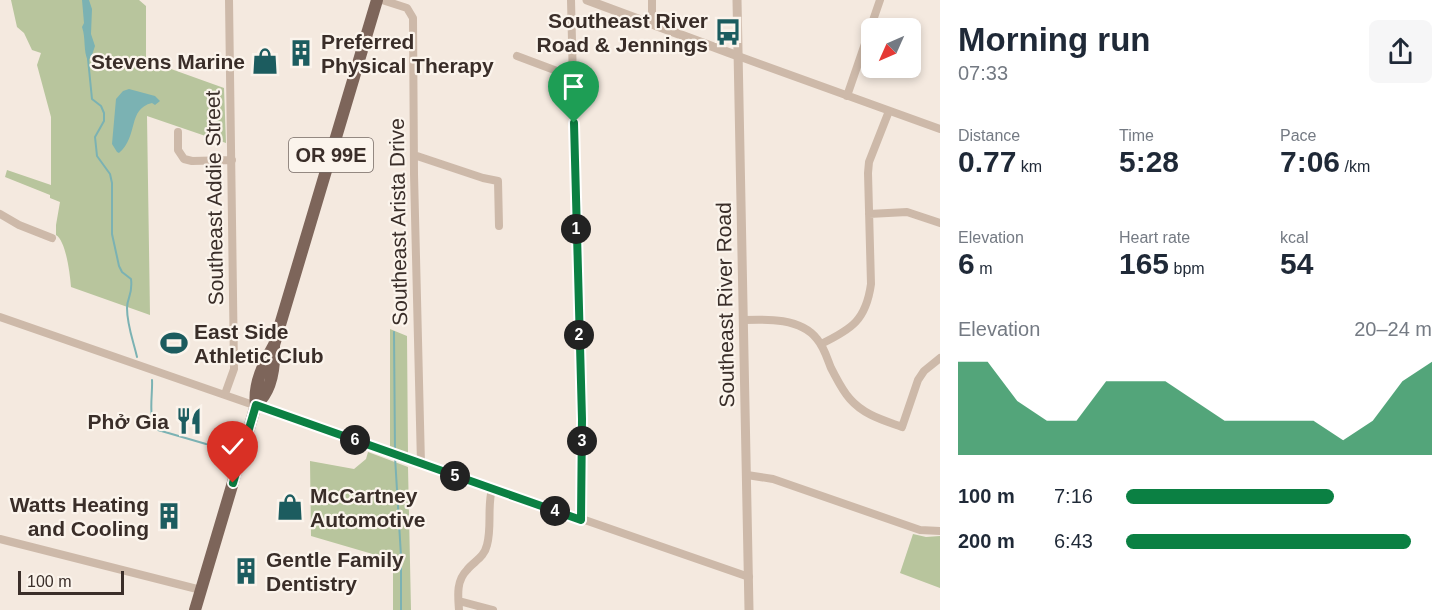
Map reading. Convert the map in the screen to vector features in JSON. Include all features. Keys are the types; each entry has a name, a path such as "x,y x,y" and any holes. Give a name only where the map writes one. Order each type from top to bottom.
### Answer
{"main road":[{"name":"OR 99E","path":"195,610 256,405 254,394 264,361 274,345 377,0"}],"street":[{"name":"Southeast Addie Street","path":"225,394 234,369 229,0"},
{"name":"Southeast Arista Drive","path":"382,0 407,8 412,14 421,464"},
{"path":"571,0 582,419 581,520"},
{"path":"587,0 940,129"},
{"path":"652,0 652,24"},
{"name":"Southeast River Road","path":"737,0 749,610"},
{"path":"847,96 880,0"},
{"path":"517,56 573,77"},
{"path":"821,344 850,329 864,314 869,300 871,284 869,162 889,111"},
{"path":"178,132 178,150 184,159 192,161 232,160"},
{"path":"414,155 498,181 499,226"},
{"path":"869,214 907,212 940,222"},
{"path":"0,214 19,225 52,238"},
{"path":"0,317 749,577"},
{"path":"744,320 772,318 797,325 815,336 848,398 869,415 903,427 918,380 924,371 940,358"},
{"path":"747,475 773,479 920,530 940,531"},
{"path":"492,489 489,500 487,546 481,558 467,569 460,579 458,591 459,606 493,610"},
{"path":"0,539 201,590"}],"green space":[{"path":"11,0 139,0 146,6 146,60 224,88 226,143 147,116 150,315 71,287 65,251 56,235 60,202 50,198 50,195 5,177 7,170 51,185 51,117 37,65 41,53 32,50 24,33 17,27"},
{"path":"390,329 407,336 408,455 390,448"},
{"path":"368,452 408,467 411,610 393,610 393,560 311,536 310,461 354,469 366,459"},
{"path":"913,534 926,537 940,536 940,588 900,573"}],"water":[{"path":"82,0 89,0 92,9 91,34 95,46 88,61 82,27 84,23"},
{"path":"129,89 155,96 160,101 155,105 152,103 144,106 139,111 129,139 119,153 112,144 116,99 123,91"}],"waterway":[{"path":"88,59 92,99 101,106 104,113 104,121 95,137 97,156 110,174 112,183 112,234 119,266 122,272 131,279 127,314 137,357"},
{"path":"394,332 395,452"},
{"path":"152,380 152,413 158,430 206,444 227,447"},
{"path":"395,457 401,556 401,610"}],"place":[{"name":"Southeast River Road & Jennings","path":"728,32"},
{"name":"Preferred Physical Therapy","path":"301,53"},
{"name":"Stevens Marine","path":"265,61"},
{"name":"East Side Athletic Club","path":"174,343"},
{"name":"Phở Gia","path":"189,421"},
{"name":"McCartney Automotive","path":"290,507"},
{"name":"Watts Heating and Cooling","path":"169,516"},
{"name":"Gentle Family Dentistry","path":"246,571"}],"route":[{"path":"233,483 256,405 581,520 582,419 574,123"}]}
